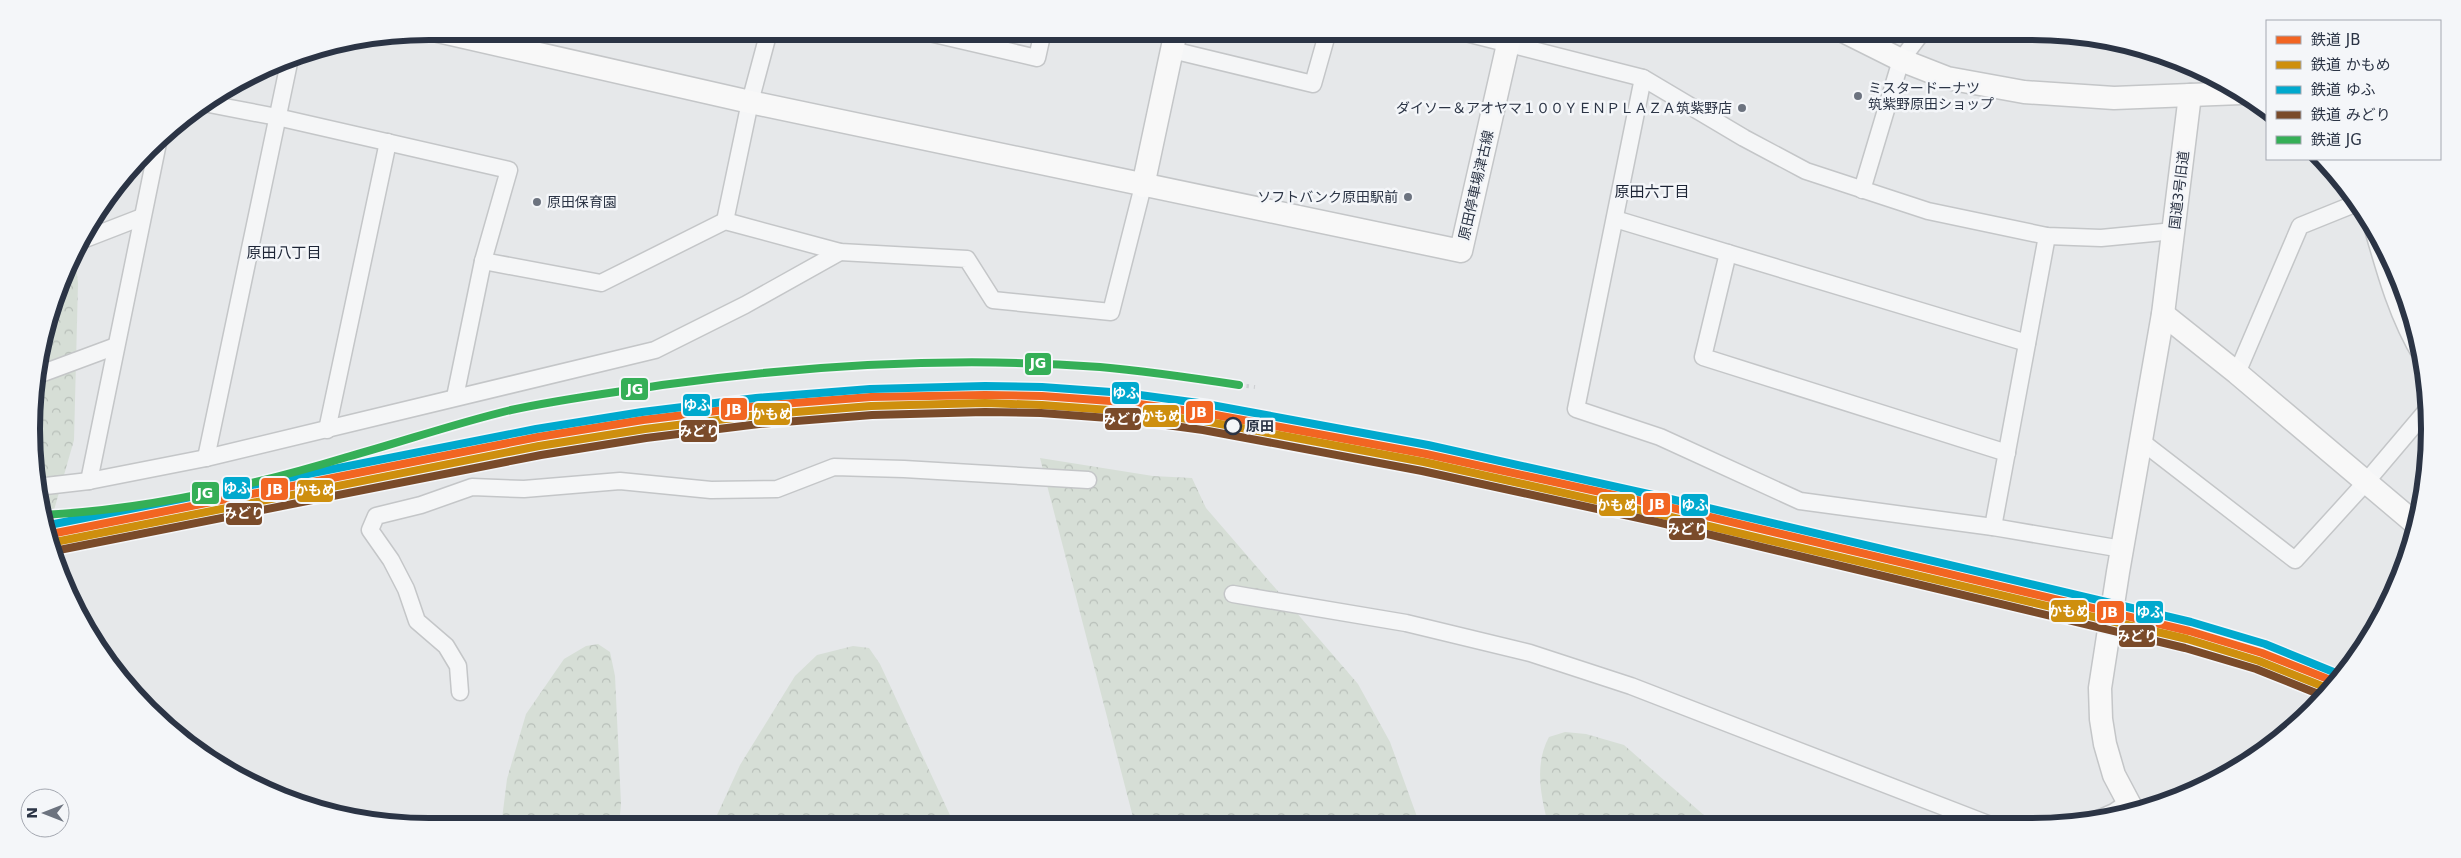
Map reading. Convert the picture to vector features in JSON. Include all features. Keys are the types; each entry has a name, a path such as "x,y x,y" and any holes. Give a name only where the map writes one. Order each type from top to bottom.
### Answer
{"street":[{"path":"478,40 750,102 1143,186"},
{"path":"725,222 750,102 767,40"},
{"path":"960,40 1038,58 1041,40"},
{"path":"483,262 601,283 725,222 840,252 966,260 993,300 1111,312 1143,186 1174,41 1313,84 1325,40"},
{"name":"原田停車場津古線","path":"1143,186 1461,251 1509,40"},
{"path":"1520,40 1643,78 1744,138 1806,171 1928,211 2047,236 2101,238 2174,231"},
{"path":"1860,40 1901,60 1947,78 2024,92 2114,98 2228,93"},
{"path":"1862,190 1901,60 1916,40"},
{"path":"206,458 288,67"},
{"path":"1643,78 1576,409 1660,437 1800,501 1994,527 2122,549"},
{"name":"国道3号旧道","path":"2130,806 2114,775 2101,719 2100,688 2140,441 2164,314 2190,95"},
{"path":"215,105 277,116 509,170 483,262 455,397"},
{"path":"327,430 388,142"},
{"path":"89,481 156,152"},
{"path":"2237,373 2300,226 2350,206"},
{"path":"90,237 142,217"},
{"path":"1615,219 2028,342"},
{"path":"1994,527 2047,236"},
{"path":"44,486 89,481 206,458 655,350 745,305 840,252"},
{"path":"1728,253 1704,357 2007,453"},
{"path":"2382,259 2388,280 2409,331"},
{"path":"2164,314 2411,520"},
{"path":"44,373 116,346"},
{"path":"2140,441 2294,560 2366,482 2421,418"},
{"path":"460,692 458,666 446,646 417,621 392,560 370,530 376,516 421,505 472,487 524,489 620,481 711,490 776,489 834,467 904,469 1088,480"},
{"path":"1233,594 1406,623 1530,653 1631,686 1972,818"}],"green space":[{"path":"76,266 78,283 74,440 50,518 43,480 41,454 40,429 43,378 53,328"},
{"path":"1040,458 1153,476 1192,478 1206,508 1358,684 1390,742 1417,818 1133,818"},
{"path":"598,644 610,652 615,676 621,804 620,818 502,818 507,779 526,714 564,659 586,646"},
{"path":"853,646 869,648 880,664 951,818 716,818 740,765 795,676 817,655"},
{"path":"1565,732 1586,734 1624,745 1707,818 1547,818 1541,792 1540,769 1544,747 1549,737"}],"railway":[{"path":"1239,385 1255,387"}],"rail line":[{"name":"JG","path":"49,514 120,508 234,487 310,468 511,410 586,396 771,372 880,364 990,362 1100,367 1239,385"},
{"name":"ゆふ","path":"52,524 536,429 642,412 756,398 870,389 985,386 1042,387 1125,393 1206,404 1428,445 1662,497 2191,622 2265,644 2335,673"},
{"name":"JB","path":"54,533 538,437 643,420 757,406 871,397 1042,396 1124,402 1205,413 1426,454 1660,505 2189,631 2262,653 2329,679"},
{"name":"かもめ","path":"57,542 539,446 645,429 758,415 871,406 985,403 1042,405 1123,411 1204,421 1424,462 1658,514 2187,639 2259,661 2323,686"},
{"name":"みどり","path":"60,550 541,455 646,438 759,424 872,415 985,412 1041,413 1122,419 1203,430 1422,471 1657,522 2185,648 2256,669 2317,693"}],"place":[{"name":"ミスタードーナツ 筑紫野原田ショップ","path":"1858,96"},
{"name":"ダイソー＆アオヤマ１００ＹＥＮＰＬＡＺＡ筑紫野店","path":"1742,108"},
{"name":"ソフトバンク原田駅前","path":"1408,197"},
{"name":"原田保育園","path":"537,202"},
{"name":"原田","path":"1233,426"}],"district":[{"name":"原田六丁目","path":"1652,192"},
{"name":"原田八丁目","path":"284,253"}]}
